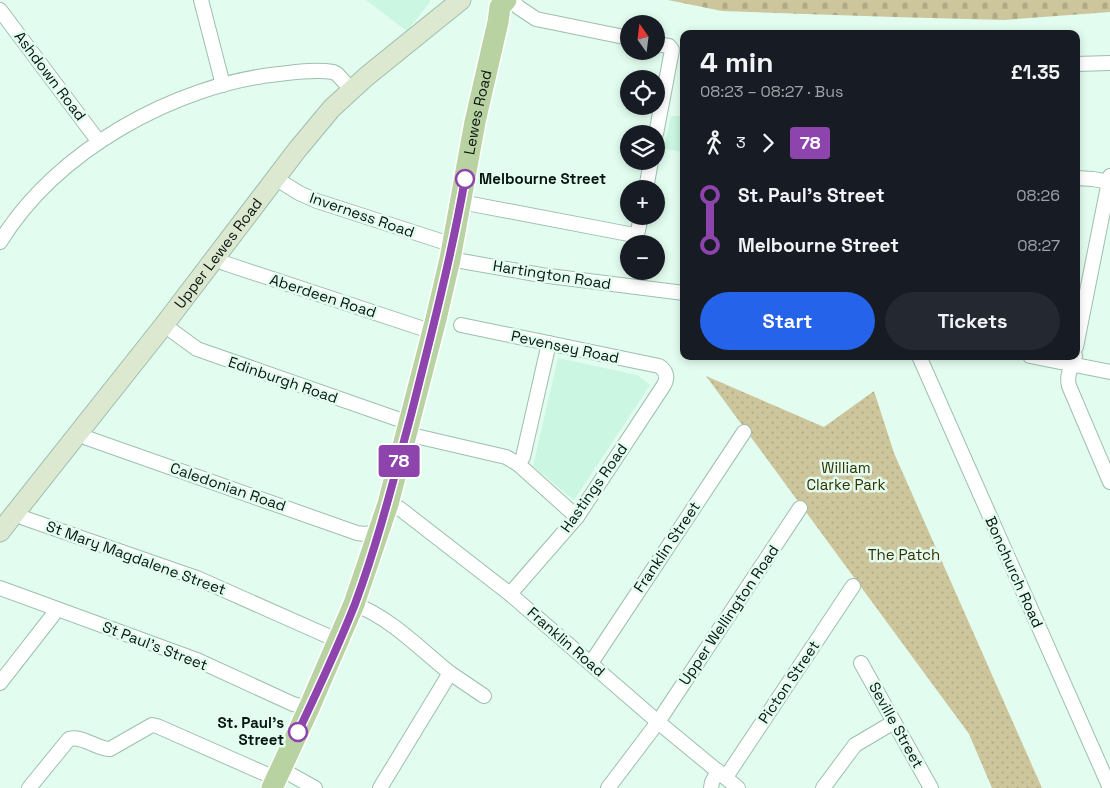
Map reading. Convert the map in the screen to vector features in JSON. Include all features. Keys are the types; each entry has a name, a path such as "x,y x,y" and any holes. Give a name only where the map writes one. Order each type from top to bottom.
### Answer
{"main road":[{"name":"Lewes Road","path":"273,777 309,708 339,641 354,604 388,504 451,252 475,122 503,2"}],"street":[{"path":"200,0 223,85"},
{"name":"Upper Lewes Road","path":"0,532 164,325 316,127 352,89 461,0"},
{"path":"503,2 518,8 536,19 620,36"},
{"name":"Ashdown Road","path":"0,10 99,142"},
{"path":"658,125 672,50 669,46 665,45"},
{"path":"1080,64 1110,63"},
{"path":"0,242 39,193 62,171 99,142 156,110 198,92 271,74 329,71 338,74 352,89"},
{"name":"Inverness Road","path":"275,178 299,193 317,201 451,252"},
{"path":"1080,178 1109,179 1080,328"},
{"path":"461,202 634,234 638,231 639,225"},
{"name":"Hartington Road","path":"451,252 541,275 680,293"},
{"name":"Aberdeen Road","path":"215,258 224,263 432,332"},
{"name":"Edinburgh Road","path":"164,325 197,349 408,428 506,457 518,464 577,517"},
{"name":"Pevensey Road","path":"461,325 659,366 666,374"},
{"path":"518,464 522,457 550,343"},
{"name":"Bonchurch Road","path":"921,360 1110,788"},
{"path":"1110,372 1074,360 1067,375 1069,386 1110,482"},
{"name":"Hastings Road","path":"510,594 577,517 664,385 666,374"},
{"name":"Caledonian Road","path":"79,432 87,438 357,533 379,532"},
{"name":"Franklin Street","path":"591,663 744,432"},
{"name":"Franklin Road","path":"388,504 399,508 510,594 658,722 738,788"},
{"name":"Upper Wellington Road","path":"608,788 658,722 800,508"},
{"name":"St Mary Magdalene Street","path":"16,512 24,518 197,578 339,641"},
{"name":"Picton Street","path":"711,788 712,782 722,774 853,586"},
{"name":"St Paul's Street","path":"0,588 55,610 196,660 293,704 309,708"},
{"path":"354,604 384,619 450,674 484,696"},
{"path":"0,683 55,610"},
{"name":"Seville Street","path":"861,663 931,788"},
{"path":"380,788 450,674"},
{"path":"823,788 855,745 894,722"},
{"path":"29,788 71,739 76,738 110,749 149,726 157,726 273,777 315,788"}],"shaded area":[{"path":"366,0 430,0 430,2 407,31"},
{"path":"671,116 680,116 680,151 665,149"},
{"path":"558,358 637,375 650,385 574,500 533,466"}],"green space":[{"path":"668,0 1110,0 1110,12 1004,20 893,17 722,11"},
{"name":"William Clarke Park","path":"706,376 824,427 874,391 894,453 1042,788 992,788 969,734"}],"bus line":[{"name":"78","path":"298,732 354,604 388,504 436,319 450,259 465,179"}],"place":[{"name":"Melbourne Street","path":"465,179"},
{"name":"St. Paul's Street","path":"298,732"}],"park label":[{"name":"The Patch","path":"904,555"}]}
